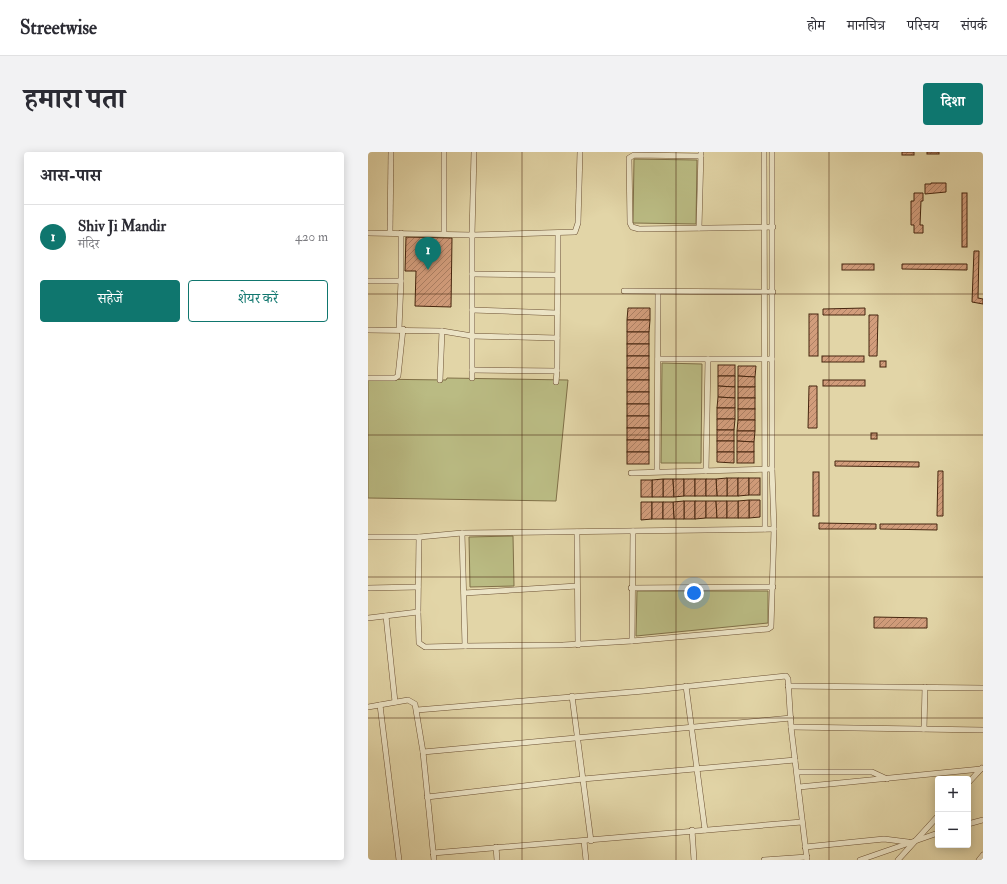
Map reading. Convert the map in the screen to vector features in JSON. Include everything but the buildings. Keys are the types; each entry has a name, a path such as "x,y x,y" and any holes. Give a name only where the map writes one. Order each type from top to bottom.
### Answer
{"street":[{"path":"390,233 391,152"},
{"path":"444,152 444,233"},
{"path":"472,378 472,235 474,152"},
{"path":"368,233 444,233 472,235 576,232 578,228 580,152"},
{"path":"764,152 763,469 765,528"},
{"path":"419,537 418,612 419,640 422,646 632,642 769,628 772,625 774,529 772,469 772,152"},
{"path":"699,228 701,154 634,155 628,160 630,223 632,227 639,229 773,227"},
{"path":"368,378 395,378 398,376 401,329 401,233"},
{"path":"556,382 558,233"},
{"path":"472,274 557,275"},
{"path":"368,281 401,282"},
{"path":"624,291 773,292"},
{"path":"658,292 658,471"},
{"path":"472,310 557,313"},
{"path":"368,330 401,329 442,331 472,336 557,338"},
{"path":"440,380 442,331"},
{"path":"658,359 772,359"},
{"path":"706,470 708,359"},
{"path":"472,370 557,371"},
{"path":"631,473 658,471 772,469"},
{"path":"368,537 419,537 462,533 774,529"},
{"path":"632,642 631,588 633,531"},
{"path":"577,532 576,586 578,644"},
{"path":"462,533 466,646"},
{"path":"368,588 418,586"},
{"path":"464,593 576,586"},
{"path":"631,588 773,587"},
{"path":"368,618 418,612"},
{"path":"386,616 395,702"},
{"path":"417,710 686,686 784,675 787,677 791,727 807,858 764,860"},
{"path":"686,686 693,728 705,830"},
{"path":"788,686 983,688"},
{"path":"924,729 926,687"},
{"path":"572,696 591,841"},
{"path":"368,707 411,700 415,704 423,752 434,860"},
{"path":"380,705 399,860"},
{"path":"423,752 791,718"},
{"path":"791,727 983,730"},
{"path":"427,796 583,779 795,760"},
{"path":"799,787 982,768"},
{"path":"971,780 982,768"},
{"path":"796,772 872,772 887,779"},
{"path":"898,860 935,819"},
{"path":"971,823 983,820"},
{"path":"433,853 496,847 591,841 692,830 802,822"},
{"path":"692,830 694,860"},
{"path":"860,860 916,839 935,834"},
{"path":"805,848 884,839 908,842"},
{"path":"584,841 586,860"},
{"path":"496,847 497,860"},
{"path":"979,860 983,856"}],"green space":[{"path":"634,159 697,160 696,224 633,223"},
{"path":"662,363 702,364 701,463 661,463"},
{"path":"447,378 568,380 556,501 368,498 368,379 446,380"},
{"path":"513,536 514,586 470,587 469,537"},
{"path":"637,591 768,591 768,623 636,636"}],"place":[{"name":"Shiv Ji Mandir","path":"428,270"}]}
